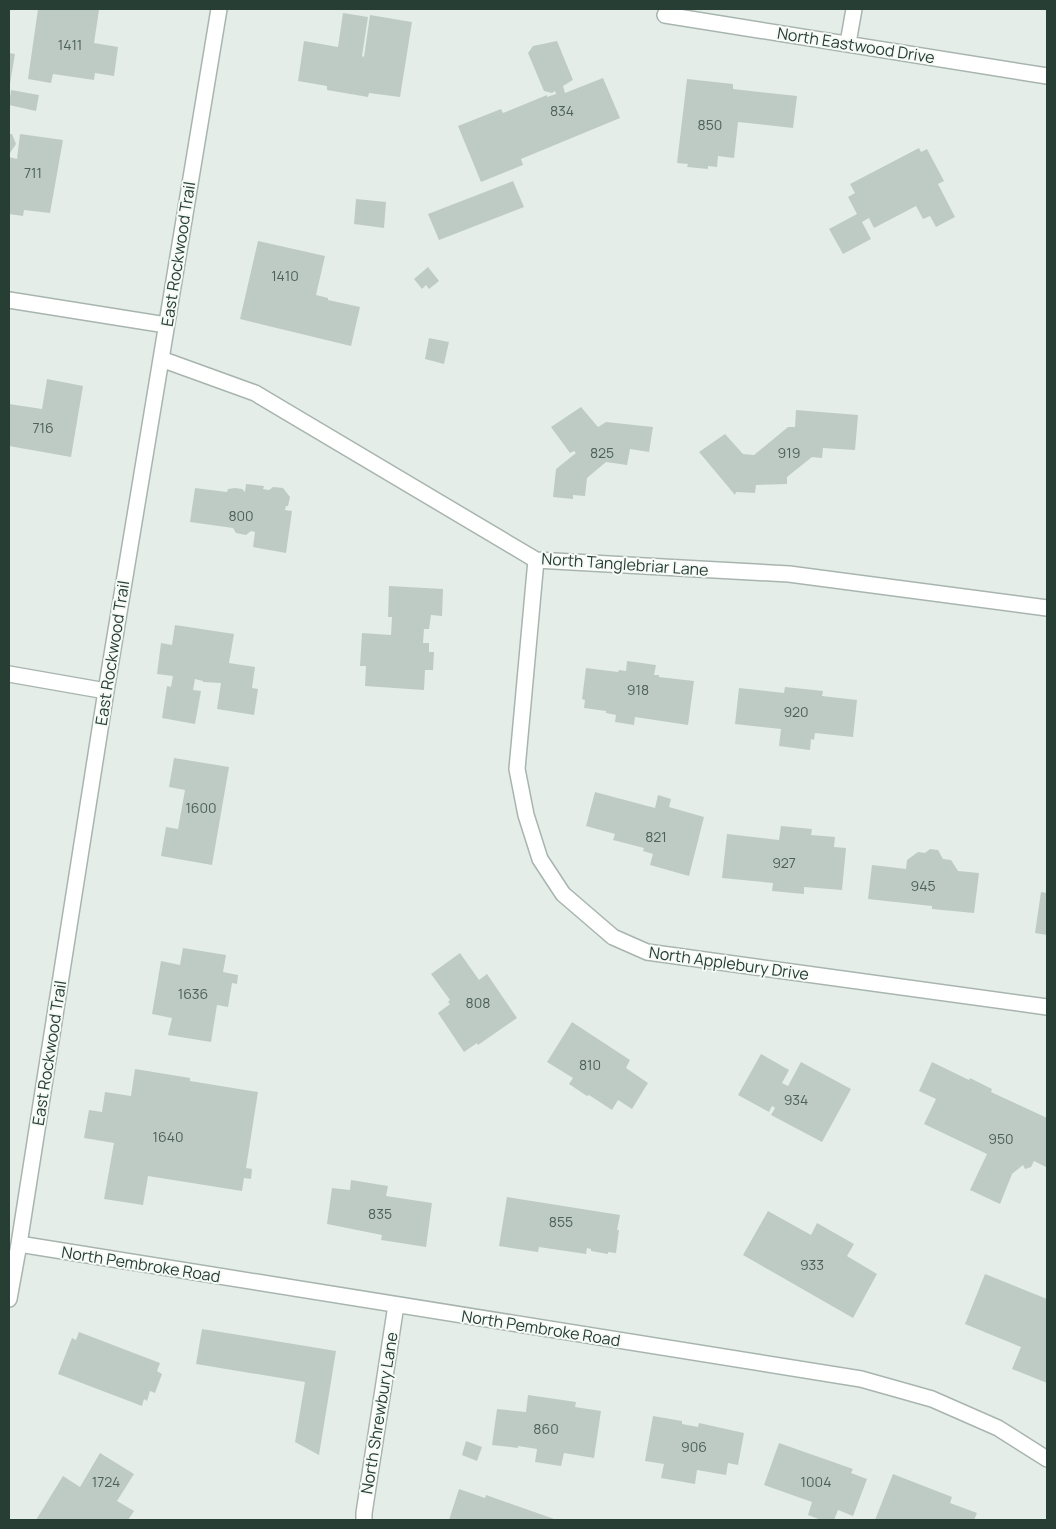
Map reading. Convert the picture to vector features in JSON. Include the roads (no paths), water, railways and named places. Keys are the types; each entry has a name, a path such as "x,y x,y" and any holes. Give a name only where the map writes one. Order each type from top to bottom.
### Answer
{"street":[{"name":"East Rockwood Trail","path":"9,1299 106,691 219,9"},
{"path":"848,43 854,9"},
{"name":"North Eastwood Drive","path":"665,15 1047,76"},
{"path":"9,300 166,325"},
{"name":"North Tanglebriar Lane","path":"161,359 255,393 536,560 789,574 1047,608"},
{"name":"North Applebury Drive","path":"536,560 517,769 526,815 540,859 563,894 613,937 647,952 1047,1007"},
{"path":"9,674 106,691"},
{"name":"North Pembroke Road","path":"19,1244 861,1379 932,1399 998,1428 1047,1459"},
{"name":"North Shrewbury Lane","path":"364,1520 396,1305"}]}
